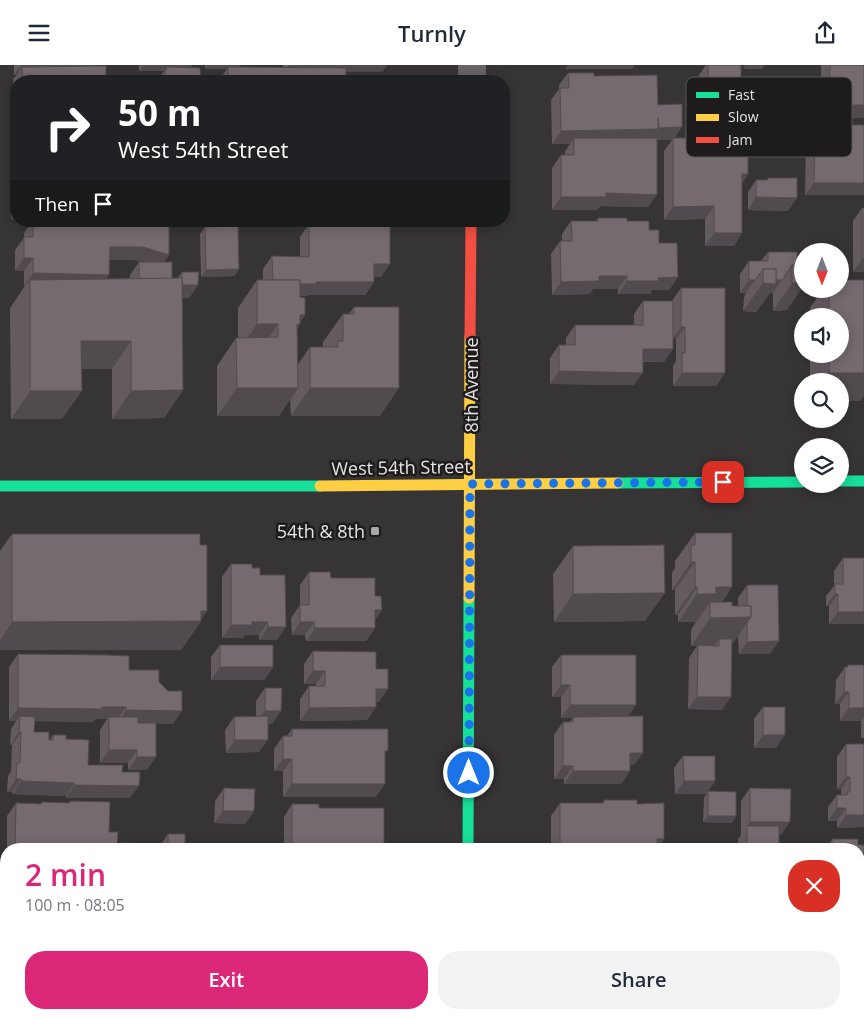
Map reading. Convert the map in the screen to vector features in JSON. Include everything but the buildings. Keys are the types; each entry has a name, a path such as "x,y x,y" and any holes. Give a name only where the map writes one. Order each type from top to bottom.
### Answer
{"street":[{"name":"8th Avenue","path":"468,843 471,227"},
{"path":"849,481 864,481"},
{"name":"West 54th Street","path":"0,486 794,482"}],"traffic: fast":[{"path":"849,481 864,481"},
{"path":"618,483 794,482"},
{"path":"0,486 320,486"},
{"path":"468,843 469,598"}],"traffic: slow":[{"path":"469,598 470,337"},
{"path":"320,486 618,483"}],"traffic: jam":[{"path":"470,337 471,227"}],"place":[{"name":"54th & 8th","path":"375,531"}],"route":[{"path":"469,773 470,484 723,482"}]}
